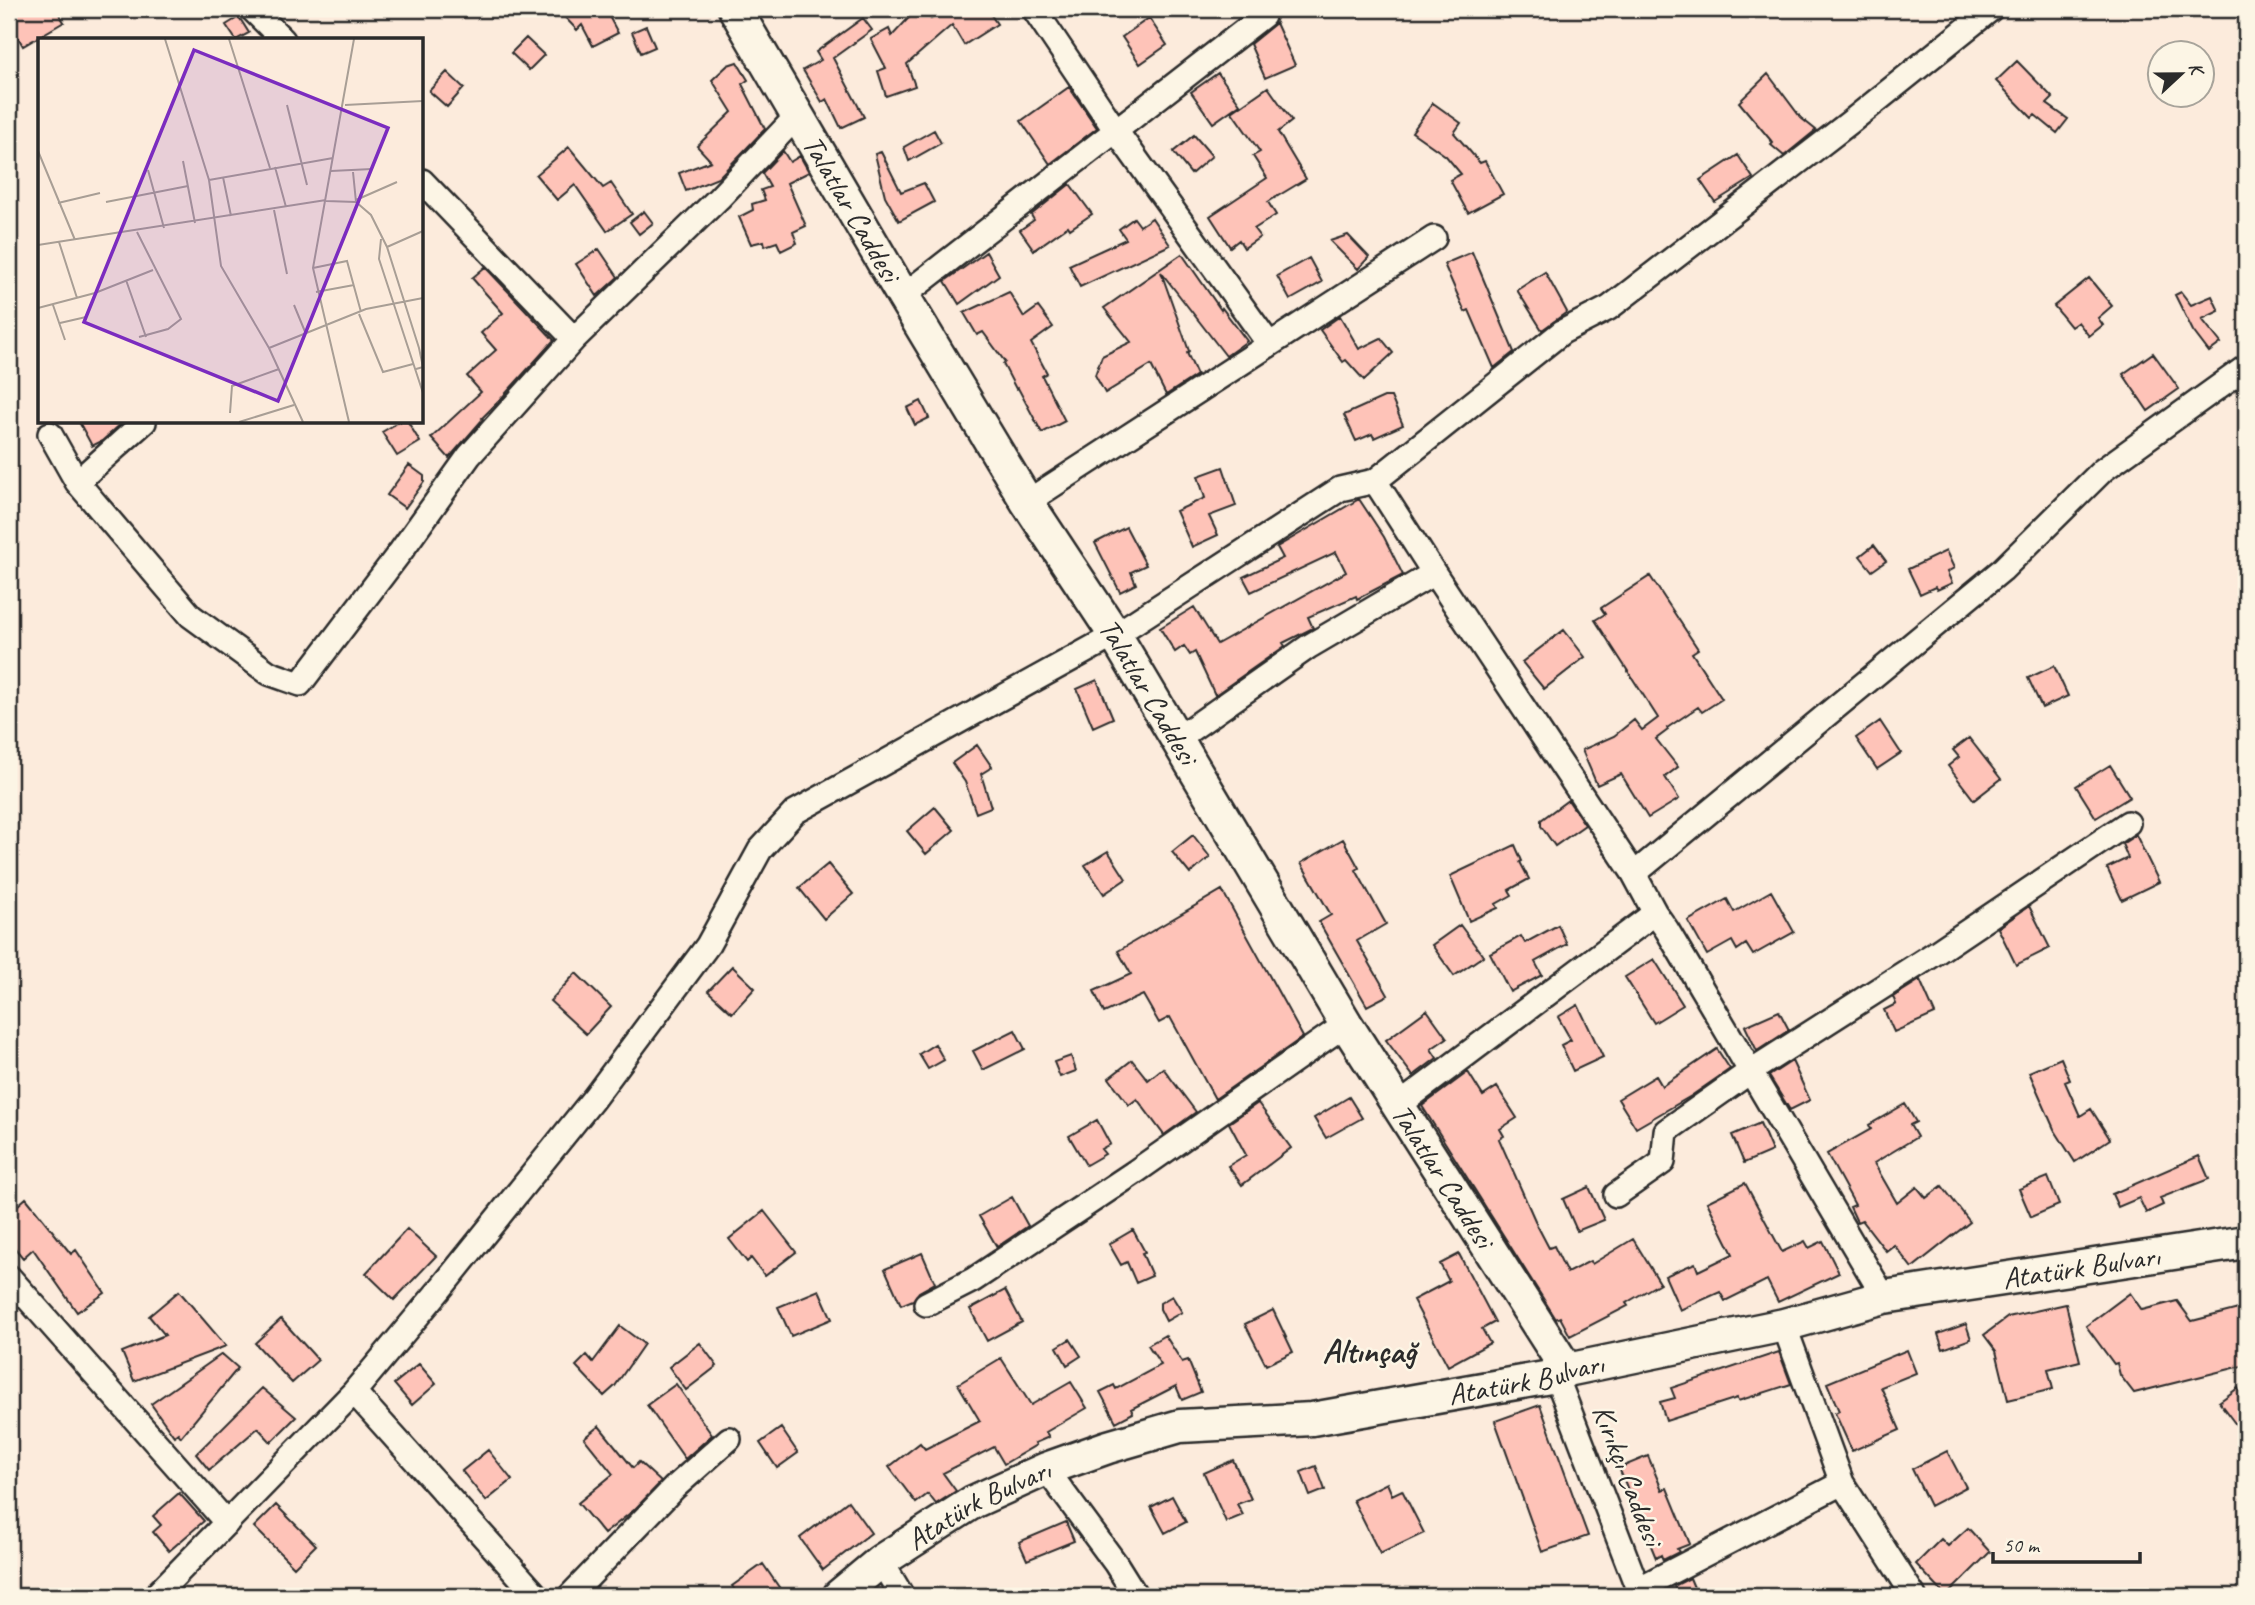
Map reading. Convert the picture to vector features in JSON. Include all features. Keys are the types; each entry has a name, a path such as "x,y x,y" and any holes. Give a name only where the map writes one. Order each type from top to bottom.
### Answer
{"street":[{"path":"252,9 281,38"},
{"name":"Talatlar Caddesi","path":"735,9 1027,502 1115,635 1346,1024 1562,1373"},
{"path":"1034,9 1116,131 1269,344"},
{"path":"155,1596 354,1392 441,1288 594,1098 708,945 760,850 795,812 1115,635 1340,489 1375,481 1562,332 1609,308 1849,123 1990,9"},
{"path":"903,296 1263,16"},
{"path":"50,434 77,482 191,616 269,673 300,684 401,551 468,456 574,339 719,198 797,116"},
{"path":"424,183 574,339"},
{"path":"1027,502 1434,238"},
{"path":"1634,874 2002,570 2103,470 2246,367"},
{"path":"77,482 142,424"},
{"path":"1375,481 1634,874 1884,1297"},
{"path":"1177,739 1308,647 1434,573"},
{"path":"1616,1195 1663,1162 1666,1131 1751,1071 1931,956 2128,823"},
{"path":"1398,1106 1655,913"},
{"path":"926,1304 996,1265 1346,1024"},
{"name":"Atatürk Bulvarı","path":"839,1596 881,1561 973,1503 1045,1469 1180,1426 1312,1419 1562,1373 1784,1325 1884,1297 2246,1242"},
{"path":"9,1277 227,1523"},
{"path":"1784,1325 1842,1483 1914,1596"},
{"name":"Kırıkçı Caddesi","path":"1562,1373 1646,1592"},
{"path":"354,1392 537,1596"},
{"path":"570,1596 674,1488 729,1439"},
{"path":"1045,1469 1116,1564 1136,1596"},
{"path":"1646,1592 1842,1483"},
{"path":"881,1561 902,1596"}],"building":[{"path":"16,9 56,9 64,22 23,46 9,21 9,13"},
{"path":"557,9 605,9 618,33 593,46 582,25 577,30"},
{"path":"917,9 921,9 931,19 943,12 941,9 987,9 997,24 964,45 952,25 907,64 915,86 886,96 878,71 886,68 871,39 889,29 892,36"},
{"path":"239,17 249,33 235,38 226,25"},
{"path":"863,18 872,30 833,58 864,117 841,128 827,99 822,102 803,70 821,60 816,52"},
{"path":"1149,18 1167,45 1140,64 1122,37"},
{"path":"1276,23 1295,65 1265,78 1250,44"},
{"path":"646,26 655,47 641,53 632,32"},
{"path":"526,38 544,55 529,70 511,53"},
{"path":"2017,61 2053,98 2047,104 2068,119 2057,133 2035,115 2032,118 1996,81"},
{"path":"737,62 748,80 742,84 765,129 718,178 686,191 679,173 711,161 697,146 732,112 712,80 728,65"},
{"path":"447,72 464,88 447,107 429,91"},
{"path":"1218,73 1240,104 1213,123 1191,92"},
{"path":"1768,74 1801,118 1816,130 1784,156 1771,145 1773,143 1739,102"},
{"path":"1069,87 1097,128 1050,164 1021,121"},
{"path":"1268,87 1292,121 1278,132 1306,179 1268,202 1276,215 1254,229 1260,237 1244,248 1239,240 1230,247 1210,216 1267,178 1253,156 1260,152 1232,112"},
{"path":"1433,103 1461,123 1454,133 1480,163 1485,161 1503,194 1468,213 1450,180 1461,174 1446,156 1412,132"},
{"path":"934,130 941,143 909,161 904,147"},
{"path":"1194,135 1212,156 1191,174 1173,152"},
{"path":"569,147 603,188 611,183 632,214 607,231 575,185 557,200 536,175"},
{"path":"783,151 790,162 800,156 809,172 787,183 806,226 793,232 797,243 781,251 777,242 765,246 764,241 751,244 739,217 753,210 752,204 765,200 761,190 770,187 762,173"},
{"path":"881,152 901,192 924,183 934,202 899,221 885,196 875,154"},
{"path":"1738,155 1753,178 1715,202 1700,180"},
{"path":"1070,184 1092,214 1070,229 1068,226 1034,250 1020,230 1034,220 1031,215"},
{"path":"644,211 653,223 639,234 630,222"},
{"path":"1134,218 1140,226 1152,218 1170,245 1080,287 1069,265 1126,239 1119,229"},
{"path":"1348,235 1369,257 1358,269 1330,241"},
{"path":"599,249 618,277 597,296 576,264"},
{"path":"986,252 999,275 959,304 945,281"},
{"path":"1472,252 1514,352 1494,368 1469,310 1465,312 1444,264"},
{"path":"1182,254 1221,310 1222,308 1247,341 1226,356 1161,272 1189,351 1187,353 1197,375 1166,395 1151,365 1105,393 1095,375 1102,356 1131,342 1104,308"},
{"path":"1309,258 1322,282 1290,300 1277,276"},
{"path":"485,267 554,340 449,458 431,438 481,392 467,376 496,350 481,333 503,313 472,278"},
{"path":"1545,272 1567,312 1542,330 1517,290"},
{"path":"2089,278 2112,306 2098,318 2103,325 2089,336 2078,322 2071,327 2054,306"},
{"path":"1009,292 1024,317 1038,307 1053,327 1031,343 1047,373 1042,376 1065,421 1042,433 1018,388 1016,389 1003,364 1005,362 983,332 977,335 964,313"},
{"path":"2181,292 2191,305 2212,296 2219,311 2202,319 2221,343 2209,352 2193,331 2175,295"},
{"path":"1340,316 1359,349 1381,338 1393,353 1364,380 1346,360 1343,362 1320,330"},
{"path":"2153,353 2179,389 2148,411 2123,374"},
{"path":"1384,397 1391,397 1403,425 1374,438 1372,434 1356,441 1344,415"},
{"path":"921,401 929,418 915,425 907,408"},
{"path":"80,424 121,424 102,441 92,446"},
{"path":"396,424 409,424 420,442 397,456 382,432"},
{"path":"409,465 424,476 424,482 405,508 387,495"},
{"path":"1223,467 1236,506 1209,516 1218,535 1192,547 1176,511 1205,498 1198,476"},
{"path":"1359,499 1384,537 1403,575 1357,599 1356,596 1308,617 1313,628 1283,643 1285,646 1215,695 1195,652 1190,655 1184,646 1175,652 1160,628 1194,607 1217,644 1346,572 1336,552 1251,592 1243,577 1283,558 1277,547"},
{"path":"1126,527 1146,565 1131,572 1136,584 1120,592 1095,543"},
{"path":"1874,545 1886,561 1872,571 1860,556"},
{"path":"1946,551 1954,568 1947,572 1952,583 1920,594 1908,569"},
{"path":"1650,576 1698,649 1692,653 1722,699 1702,712 1698,707 1656,739 1678,767 1665,777 1679,799 1648,818 1621,774 1597,785 1582,750 1614,736 1634,720 1642,730 1658,718 1595,620 1605,614 1601,608"},
{"path":"1564,630 1585,657 1544,689 1522,662"},
{"path":"2054,666 2068,696 2042,708 2028,678"},
{"path":"1097,680 1113,718 1093,727 1077,689"},
{"path":"1880,721 1901,753 1877,769 1856,738"},
{"path":"1969,738 2001,779 1974,800 1948,766 1959,757 1953,750"},
{"path":"977,745 992,767 981,774 991,807 976,813 965,782 952,763"},
{"path":"2110,765 2130,797 2096,818 2076,786"},
{"path":"1568,800 1585,825 1555,846 1541,826 1541,820"},
{"path":"935,807 954,830 926,854 907,831"},
{"path":"1193,835 1210,857 1190,874 1172,852"},
{"path":"2136,835 2159,882 2122,900 2107,868 2128,858 2122,844"},
{"path":"1343,839 1359,868 1356,870 1386,924 1357,941 1388,995 1367,1006 1319,922 1331,915 1301,863"},
{"path":"1515,845 1529,879 1509,890 1512,895 1496,904 1498,908 1469,921 1450,876"},
{"path":"1108,851 1126,879 1104,894 1085,865"},
{"path":"828,864 853,894 824,919 799,888"},
{"path":"1222,890 1303,1037 1215,1099 1170,1017 1159,1023 1143,995 1104,1013 1094,991 1131,974 1118,951"},
{"path":"1771,891 1794,932 1753,955 1746,944 1737,950 1732,941 1707,955 1688,921 1727,899 1734,912"},
{"path":"2029,906 2050,948 2016,965 1998,928"},
{"path":"1460,925 1483,956 1454,976 1432,945"},
{"path":"1558,925 1567,944 1535,962 1542,975 1510,992 1490,953 1521,936 1525,943"},
{"path":"1654,959 1683,1005 1654,1023 1625,977"},
{"path":"732,966 755,988 732,1013 708,991"},
{"path":"576,973 611,1007 586,1034 550,1001"},
{"path":"1920,980 1935,1014 1894,1032 1884,1010 1896,1004 1893,997"},
{"path":"1578,1005 1603,1057 1573,1071 1561,1045 1571,1040 1558,1017"},
{"path":"1427,1010 1447,1038 1431,1049 1437,1058 1413,1076 1386,1040"},
{"path":"1779,1011 1789,1030 1757,1051 1745,1026"},
{"path":"1015,1030 1025,1049 983,1070 973,1051"},
{"path":"935,1044 944,1060 928,1069 919,1054"},
{"path":"1717,1049 1730,1069 1691,1096 1636,1128 1618,1099 1656,1076 1662,1086"},
{"path":"1071,1056 1076,1071 1060,1077 1054,1062"},
{"path":"2061,1058 2070,1080 2065,1082 2080,1116 2091,1109 2110,1139 2075,1162 2054,1129 2029,1072"},
{"path":"1132,1060 1148,1080 1163,1068 1196,1112 1164,1135 1137,1099 1129,1105 1109,1078"},
{"path":"1792,1061 1810,1100 1790,1110 1769,1076"},
{"path":"1468,1072 1483,1096 1497,1087 1517,1118 1500,1129 1504,1136 1499,1139 1537,1225 1549,1248 1554,1246 1567,1273 1590,1261 1592,1264 1633,1239 1660,1283 1626,1303 1628,1306 1570,1336 1560,1317 1556,1319 1422,1106"},
{"path":"1349,1097 1362,1118 1326,1138 1314,1118"},
{"path":"1258,1103 1291,1148 1242,1185 1228,1166 1246,1155 1229,1123"},
{"path":"1905,1104 1916,1122 1910,1125 1917,1137 1874,1163 1897,1203 1917,1187 1926,1198 1942,1186 1970,1222 1912,1268 1894,1245 1886,1251 1862,1220 1857,1222 1850,1207 1855,1205 1827,1154 1871,1129 1869,1125"},
{"path":"1097,1120 1110,1144 1101,1149 1105,1154 1086,1165 1069,1136"},
{"path":"1760,1123 1772,1151 1744,1163 1732,1135"},
{"path":"2199,1156 2209,1179 2160,1198 2163,1205 2146,1213 2139,1198 2118,1207 2112,1194"},
{"path":"2048,1177 2059,1205 2031,1217 2019,1189"},
{"path":"1745,1183 1782,1252 1805,1241 1809,1248 1823,1241 1839,1273 1778,1302 1767,1280 1725,1301 1720,1292 1680,1310 1665,1276 1695,1263 1698,1271 1733,1254 1707,1202"},
{"path":"1589,1187 1604,1220 1577,1231 1563,1199"},
{"path":"1012,1197 1028,1226 997,1247 979,1216"},
{"path":"26,1198 71,1254 76,1250 105,1293 77,1312 33,1249 23,1258 9,1241 9,1213"},
{"path":"764,1211 796,1252 765,1276 751,1258 747,1262 729,1239"},
{"path":"407,1229 436,1256 394,1300 366,1273"},
{"path":"1133,1230 1145,1252 1142,1253 1152,1276 1136,1283 1127,1262 1121,1265 1109,1244"},
{"path":"922,1253 935,1283 919,1292 913,1300 901,1305 885,1269"},
{"path":"1459,1254 1495,1322 1482,1329 1490,1343 1448,1366 1413,1300 1449,1281 1440,1264"},
{"path":"819,1290 832,1319 791,1336 778,1307"},
{"path":"1005,1290 1022,1322 987,1341 970,1309"},
{"path":"179,1291 226,1346 134,1381 122,1352 165,1335 149,1316"},
{"path":"2130,1293 2142,1310 2177,1301 2192,1321 2246,1307 2246,1365 2134,1393 2120,1375 2117,1363 2114,1364 2086,1326"},
{"path":"1172,1296 1182,1312 1166,1321 1160,1303"},
{"path":"2066,1304 2080,1361 2048,1369 2053,1389 2008,1400 1996,1351 1984,1335 2008,1317"},
{"path":"1273,1310 1293,1352 1266,1365 1245,1324"},
{"path":"281,1319 318,1360 292,1383 255,1343"},
{"path":"1966,1324 1971,1339 1943,1349 1938,1334"},
{"path":"620,1326 644,1344 615,1386 604,1396 576,1366 587,1355 593,1362"},
{"path":"1165,1335 1182,1362 1188,1360 1201,1392 1182,1400 1176,1386 1131,1409 1133,1413 1116,1422 1100,1392 1114,1385 1116,1389 1161,1365 1148,1345"},
{"path":"1070,1339 1081,1356 1067,1365 1057,1347"},
{"path":"700,1343 717,1366 686,1390 669,1367"},
{"path":"1907,1350 1916,1373 1881,1387 1900,1430 1852,1451 1835,1413 1839,1411 1827,1383"},
{"path":"1779,1352 1791,1384 1666,1421 1660,1402 1675,1398 1671,1388"},
{"path":"222,1354 238,1368 181,1437 178,1433 174,1436 151,1404"},
{"path":"1001,1358 1031,1405 1071,1382 1087,1408 1046,1432 1049,1437 1004,1464 994,1447 943,1473 956,1491 936,1504 928,1494 916,1503 889,1467 920,1443 925,1449 980,1421 958,1384"},
{"path":"419,1364 436,1384 412,1405 394,1384"},
{"path":"676,1384 712,1435 685,1459 647,1405"},
{"path":"262,1388 296,1417 271,1442 258,1428 209,1470 196,1454"},
{"path":"2238,1388 2246,1399 2246,1438 2219,1402"},
{"path":"1540,1405 1588,1536 1542,1552 1495,1421"},
{"path":"599,1426 633,1468 639,1462 661,1482 634,1510 604,1534 578,1503 613,1474 584,1438"},
{"path":"781,1428 798,1453 777,1468 760,1443"},
{"path":"488,1450 512,1480 486,1501 462,1471"},
{"path":"1947,1451 1966,1487 1930,1506 1912,1469"},
{"path":"1648,1456 1662,1490 1667,1488 1690,1544 1677,1549 1679,1552 1663,1560 1661,1555 1656,1558 1619,1468"},
{"path":"1233,1460 1251,1499 1237,1504 1243,1515 1226,1522 1204,1473"},
{"path":"1316,1466 1325,1490 1310,1496 1301,1472"},
{"path":"1387,1483 1392,1495 1402,1490 1424,1533 1380,1554 1353,1500"},
{"path":"179,1493 204,1521 169,1551 153,1532 161,1525 153,1516"},
{"path":"1172,1496 1186,1522 1165,1533 1151,1507"},
{"path":"848,1501 871,1533 823,1570 800,1538"},
{"path":"276,1505 316,1545 294,1567 254,1527"},
{"path":"1066,1522 1074,1541 1027,1560 1019,1542"},
{"path":"1968,1528 1990,1552 1946,1596 1916,1564 1941,1539 1948,1546"},
{"path":"763,1564 785,1596 739,1596 732,1586"},
{"path":"1690,1578 1695,1590 1678,1596 1674,1586"}],"district":[{"name":"Altınçağ","path":"1369,1351"}]}
